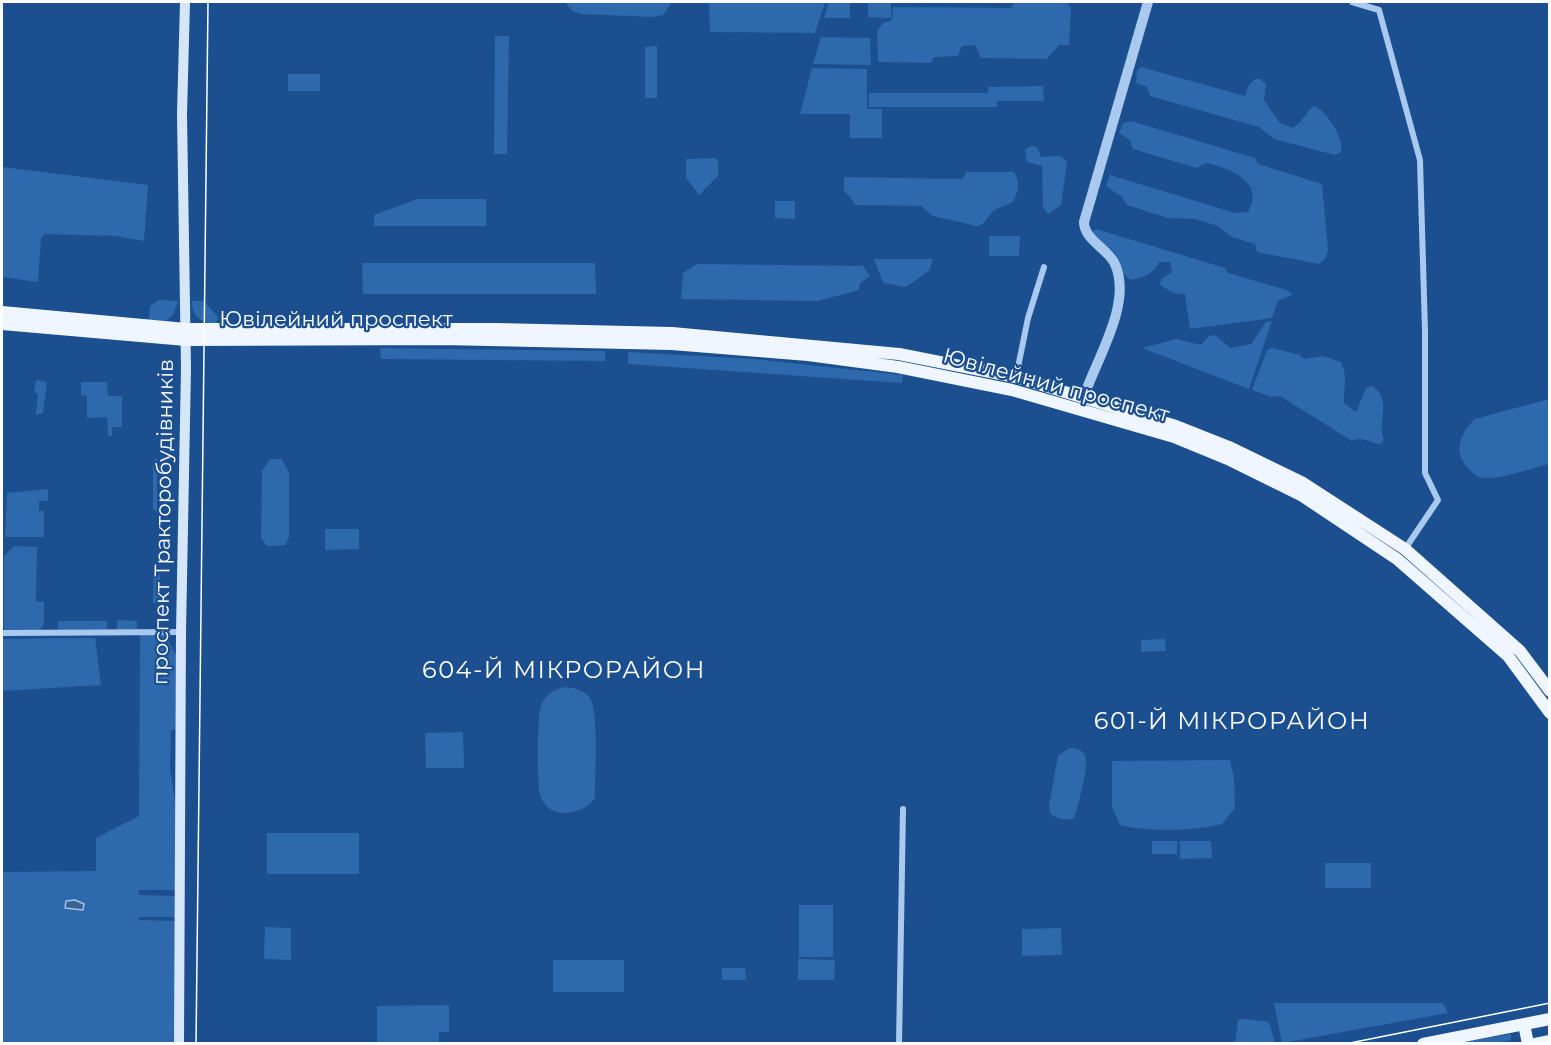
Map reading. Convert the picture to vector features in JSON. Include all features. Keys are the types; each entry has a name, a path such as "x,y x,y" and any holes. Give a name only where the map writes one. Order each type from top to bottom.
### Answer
{"main road":[{"name":"проспект Тракторобудівників","path":"179,1044 181,632 186,335 182,114 185,2"},
{"name":"Ювілейний проспект","path":"2,312 186,335"},
{"name":"Ювілейний проспект","path":"2,324 186,335 573,336 806,344 918,364 1016,377 1176,426 1229,447 1303,483 1405,549 1520,651 1550,691"},
{"name":"Ювілейний проспект","path":"918,364 1174,437 1230,460 1301,495 1397,559 1508,656 1550,713"},
{"path":"1397,559 1405,549"},
{"path":"1423,1044 1550,1019"},
{"path":"1524,1024 1528,1044"},
{"path":"1535,1044 1550,1041"}],"street":[{"path":"1084,396 1116,315 1120,295 1118,275 1112,260 1088,235 1084,222 1148,2"},
{"path":"1352,2 1379,10 1420,160 1425,332 1425,473 1437,500 1405,549"},
{"path":"1016,377 1028,318 1044,267"},
{"path":"2,633 181,632"},
{"path":"899,1044 903,809"}],"shaded area":[{"path":"565,2 672,2 663,15 654,17 581,14 572,11"},
{"path":"709,2 825,2 815,33 710,32"},
{"path":"829,2 850,2 850,18 824,18"},
{"path":"868,2 891,2 891,18 868,17"},
{"path":"1014,3 1067,3 1071,8 1069,45 1059,45 1047,59 981,58 975,45 962,46 958,56 934,57 931,63 878,62 877,31 883,23 892,20 893,7 1011,8"},
{"path":"495,36 509,36 507,154 494,154"},
{"path":"821,37 870,38 871,65 813,64"},
{"path":"657,46 657,98 645,98 645,47"},
{"path":"1141,67 1245,96 1249,85 1255,79 1260,79 1266,84 1264,100 1280,123 1293,128 1314,106 1324,113 1334,126 1340,140 1341,152 1335,155 1274,139 1259,127 1150,96 1147,87 1136,83 1137,70"},
{"path":"812,68 867,69 867,109 882,109 882,138 850,138 850,114 800,114"},
{"path":"288,74 320,74 320,91 288,91"},
{"path":"1043,86 1044,101 997,101 997,107 869,107 869,93 988,93 988,87"},
{"path":"1131,121 1255,158 1258,164 1322,184 1328,250 1325,259 1319,264 1257,252 1255,244 1232,237 1218,226 1195,219 1168,218 1127,205 1122,197 1106,186 1110,175 1235,213 1248,212 1252,201 1249,185 1235,173 1206,163 1197,168 1133,149 1130,140 1119,133 1123,123"},
{"path":"1032,146 1037,147 1041,157 1061,156 1067,162 1061,205 1048,214 1043,208 1042,166 1027,162 1025,149"},
{"path":"715,158 718,161 718,176 699,195 686,178 686,159"},
{"path":"2,167 148,185 144,241 115,236 45,234 41,238 38,282 2,277"},
{"path":"967,172 1014,172 1018,180 1013,202 994,210 983,224 977,226 933,216 921,206 856,205 844,190 844,177 962,179"},
{"path":"417,199 486,199 486,226 374,226 374,215"},
{"path":"775,201 795,201 795,219 775,218"},
{"path":"1096,229 1225,268 1228,273 1283,289 1291,292 1292,295 1278,301 1272,318 1190,329 1185,294 1173,293 1160,285 1161,279 1172,272 1170,262 1159,262 1147,275 1130,280 1125,275 1117,256 1092,232"},
{"path":"989,236 1020,236 1019,256 989,256"},
{"path":"874,259 933,259 929,271 906,287 883,283"},
{"path":"362,263 595,263 596,294 363,294"},
{"path":"697,264 863,266 870,276 860,283 859,290 818,301 681,299 683,273"},
{"path":"159,300 178,301 173,315 166,321 149,320 150,306"},
{"path":"192,301 204,301 218,317 216,324 198,318 192,307"},
{"path":"1272,321 1249,389 1142,348 1177,339 1201,345 1209,336 1215,335 1230,348 1251,344 1266,322"},
{"path":"380,348 605,351 605,361 381,359"},
{"path":"1272,348 1300,355 1304,359 1323,356 1341,362 1345,379 1344,403 1356,412 1366,388 1372,386 1379,392 1383,404 1382,433 1384,440 1381,444 1363,439 1352,441 1280,396 1272,397 1252,390 1267,350"},
{"path":"628,352 753,359 903,375 902,383 628,364"},
{"path":"36,380 47,382 43,413 36,415 38,394 34,392"},
{"path":"81,382 107,382 108,396 122,396 122,427 112,427 112,436 108,436 107,417 87,418 87,396 81,395"},
{"path":"1549,399 1549,464 1509,475 1486,478 1475,475 1464,464 1459,451 1460,444 1465,431 1475,419"},
{"path":"157,458 157,512 153,509 153,461"},
{"path":"270,459 282,459 289,473 289,537 285,545 267,546 261,538 262,471"},
{"path":"48,489 48,501 39,501 39,511 44,511 44,537 5,537 7,493"},
{"path":"325,529 359,529 359,549 325,550"},
{"path":"14,546 37,547 36,601 44,602 44,624 39,631 7,632 4,629 4,556"},
{"path":"154,567 160,575 160,605 153,603"},
{"path":"117,620 137,621 137,630 117,630"},
{"path":"58,621 107,621 107,629 58,630"},
{"path":"140,635 165,635 176,655 177,729 171,730 170,769 175,801 176,890 139,890 139,895 175,896 176,917 139,917 139,920 176,921 175,1043 2,1043 2,872 96,871 96,838 139,816"},
{"path":"95,638 101,685 2,691 2,639"},
{"path":"1165,639 1166,651 1141,652 1141,640"},
{"path":"565,687 579,690 590,698 595,717 596,746 595,798 582,809 565,813 549,809 540,794 538,749 541,706 550,693"},
{"path":"463,732 464,768 426,768 425,733"},
{"path":"1069,748 1078,749 1084,754 1086,768 1074,818 1064,820 1050,813 1049,806 1058,756"},
{"path":"1230,760 1234,778 1235,808 1222,824 1171,830 1120,825 1112,807 1112,761"},
{"path":"267,833 359,833 359,874 267,874"},
{"path":"1152,841 1177,841 1177,854 1152,854"},
{"path":"1180,841 1211,841 1212,858 1180,859"},
{"path":"1325,863 1371,863 1371,888 1325,888"},
{"path":"75,900 84,904 83,910 65,908 66,901"},
{"path":"799,905 833,905 833,957 799,957"},
{"path":"265,927 291,928 291,960 264,959"},
{"path":"1061,928 1062,955 1022,956 1022,929"},
{"path":"798,959 835,960 834,980 798,980"},
{"path":"553,960 624,960 624,992 553,992"},
{"path":"722,968 745,968 746,980 722,980"},
{"path":"1274,1003 1443,1003 1448,1013 1282,1043"},
{"path":"449,1005 449,1032 439,1032 439,1043 377,1043 377,1006"},
{"path":"1238,1020 1269,1022 1275,1043 1194,1043 1235,1042"},
{"path":"1511,1034 1511,1040 1496,1043 1458,1043"}],"tram line":[{"path":"196,1044 208,2"},
{"path":"1345,1044 1550,1003"}],"district":[{"name":"604-Й МІКРОРАЙОН","path":"564,671"},
{"name":"601-Й МІКРОРАЙОН","path":"1232,722"}]}
